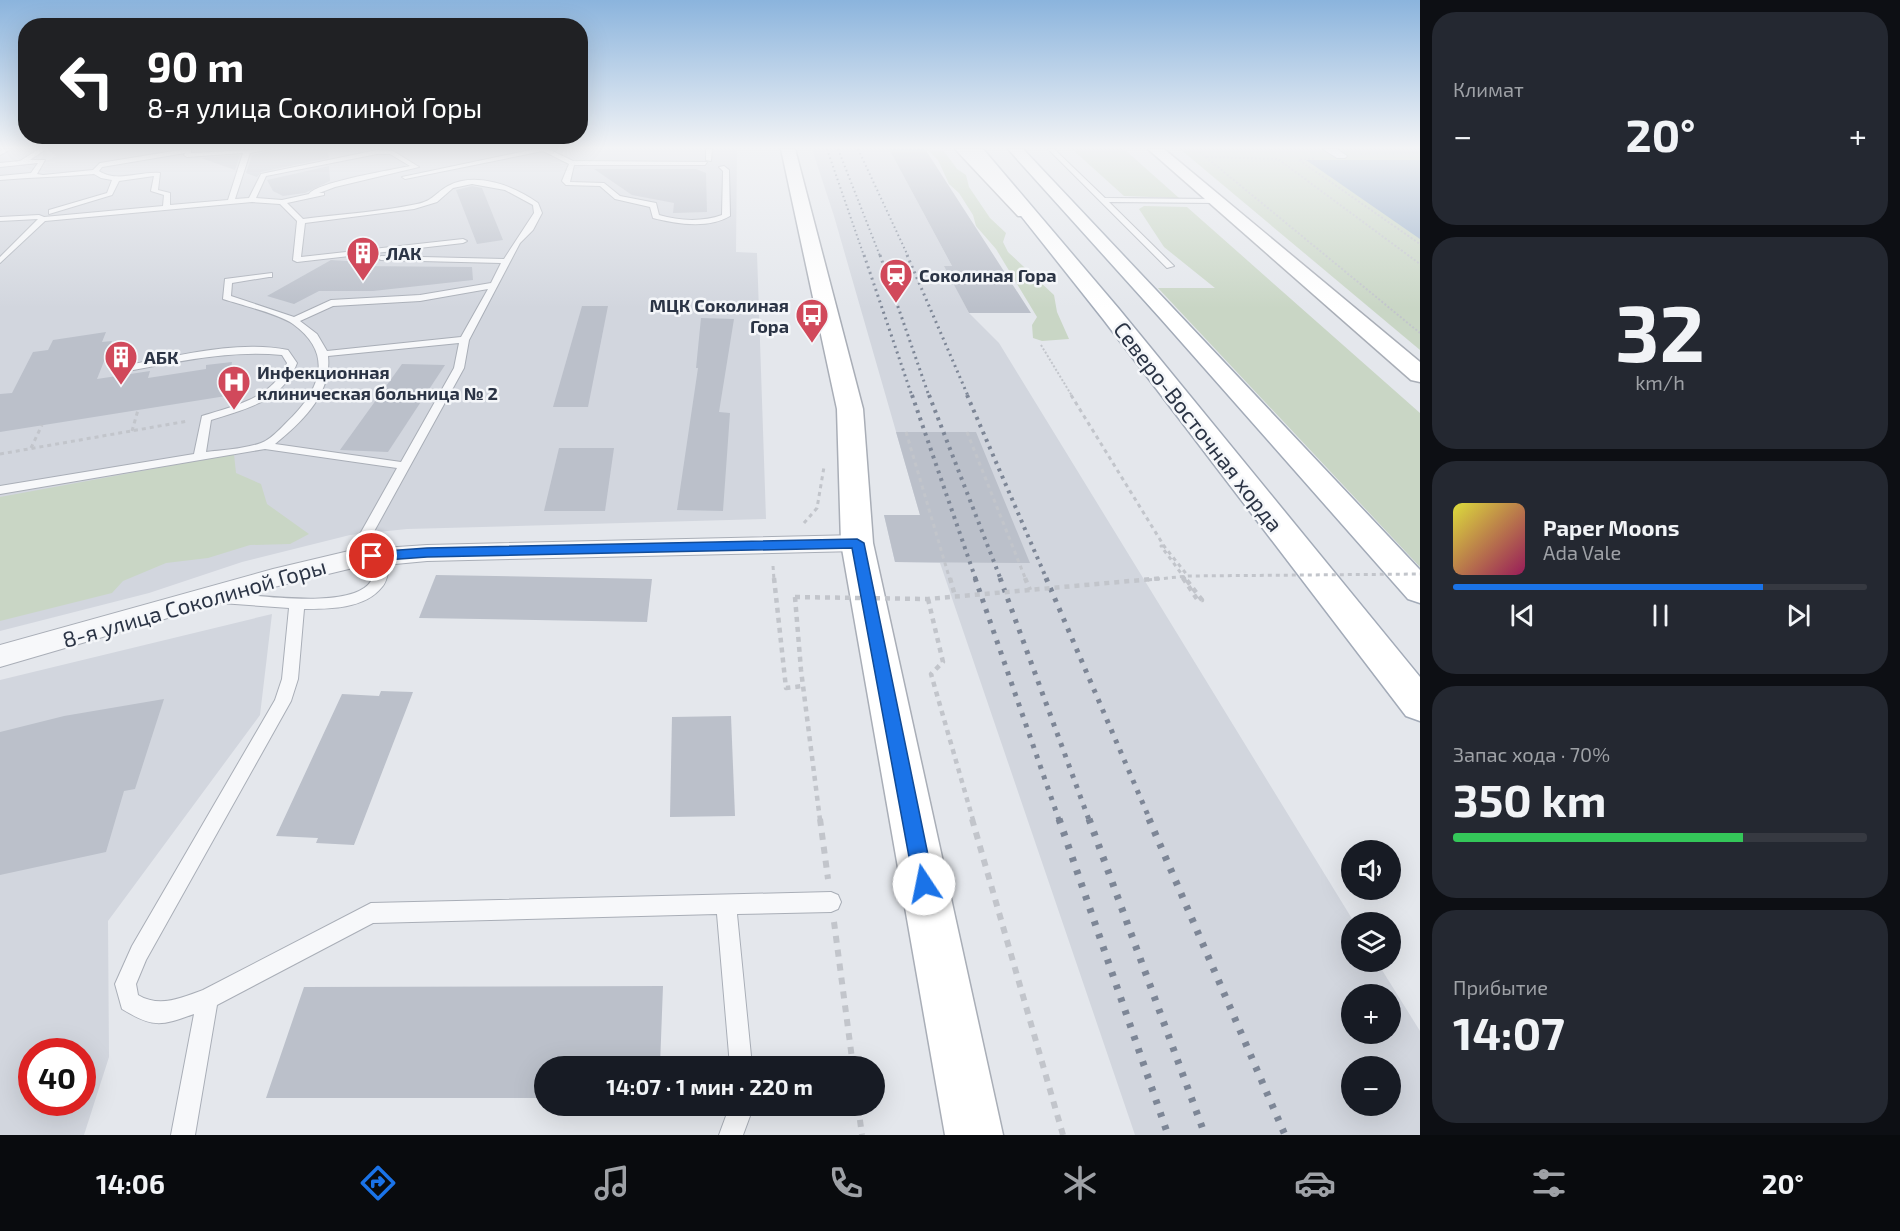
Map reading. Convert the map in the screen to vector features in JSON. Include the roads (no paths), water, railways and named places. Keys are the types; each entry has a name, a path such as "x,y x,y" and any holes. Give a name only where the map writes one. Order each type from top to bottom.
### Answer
{"main road":[{"path":"801,202 850,409 857,543 974,1135"},
{"path":"1014,202 1043,231"},
{"name":"Северо-Восточная хорда","path":"1019,202 1420,705"},
{"name":"Северо-Восточная хорда","path":"1065,202 1420,591"},
{"path":"1217,202 1420,375"}],"street":[{"name":"8-я улица Соколиной Горы","path":"0,656 316,566 353,559 436,552 857,543"}],"lane":[{"path":"0,261 41,218 87,202"},
{"path":"166,207 167,202"},
{"path":"0,219 41,218 221,202"},
{"path":"282,202 301,221"},
{"path":"301,221 414,207 428,202"},
{"path":"366,534 459,368 464,340 493,285 517,242 530,228 538,213 534,202"},
{"path":"638,202 653,205 656,216 674,220 712,220 726,216 726,202"},
{"path":"1105,202 1170,266"},
{"path":"301,221 297,260 463,241"},
{"path":"331,256 507,261"},
{"path":"265,446 298,418 316,394 323,381 326,364 311,331 294,320 226,297 228,281 269,275"},
{"path":"294,320 331,303 420,298 493,285"},
{"path":"323,354 464,340"},
{"path":"133,367 244,350 263,349 285,352 292,363 290,374 274,391 246,405 206,418 199,457"},
{"path":"0,490 265,446 404,466"},
{"path":"190,602 238,597 330,604 351,602 368,596 378,587 383,575 383,565 372,560 353,559"},
{"path":"297,602 290,679 283,701 139,953 125,984 129,1002 148,1013 174,1011 208,999 371,913 831,902"},
{"path":"726,905 740,1056"},
{"path":"183,1135 208,999"},
{"path":"731,1135 738,1116"}],"water":[{"path":"1367,202 1420,202 1420,239"}],"railway":[{"path":"845,202 864,256"},
{"path":"859,202 880,256"},
{"path":"883,202 908,256"},
{"path":"864,255 912,396"},
{"path":"880,255 929,396"},
{"path":"907,255 968,396"},
{"path":"912,395 976,580"},
{"path":"929,395 1001,580"},
{"path":"967,395 1047,580"},
{"path":"975,578 1059,820"},
{"path":"1000,578 1089,820"},
{"path":"1046,578 1150,820"},
{"path":"1059,819 1168,1135"},
{"path":"1089,819 1205,1135"},
{"path":"1149,819 1285,1135"}],"place":[{"name":"ЛАК","path":"363,282"},
{"name":"Соколиная Гора","path":"896,304"},
{"name":"МЦК Соколиная Гора","path":"812,344"},
{"name":"АБК","path":"121,386"},
{"name":"Инфекционная клиническая больница № 2","path":"234,411"}]}
